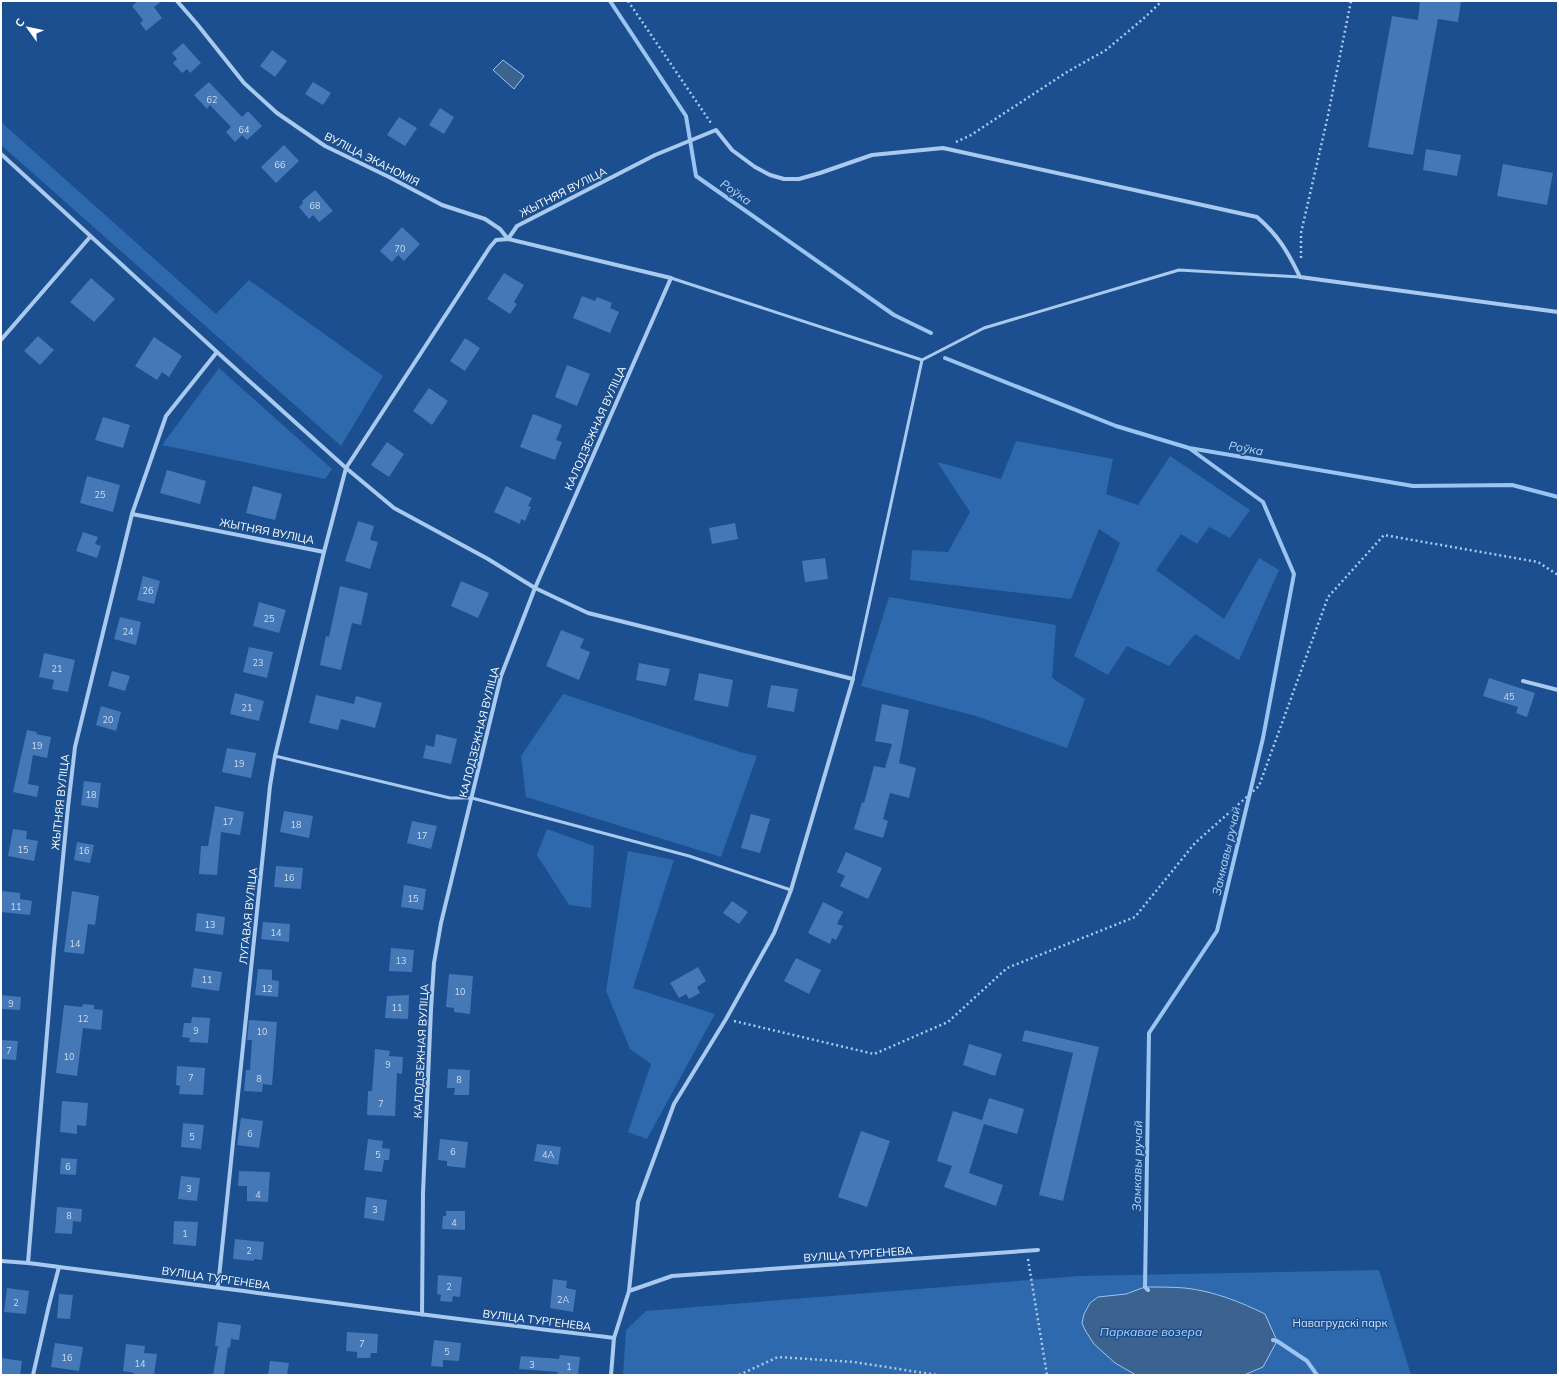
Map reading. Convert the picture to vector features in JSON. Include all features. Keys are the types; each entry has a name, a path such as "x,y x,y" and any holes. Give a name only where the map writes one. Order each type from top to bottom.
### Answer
{"street":[{"name":"ВУЛІЦА ЭКАНОМІЯ","path":"177,1 244,83 278,113 325,146 389,177 442,206 485,219 500,229 508,239"},
{"name":"ЖЫТНЯЯ ВУЛІЦА","path":"28,1263 54,949 75,747 132,514 324,552 346,468 496,240 508,239 517,226 655,155 716,130"},
{"path":"716,130 732,150 770,175 784,179 799,179 872,155 943,148 1257,217 1271,229 1283,244 1300,277 1558,312"},
{"path":"1,154 217,352 346,468 394,508 488,558 535,588 588,613 852,679 791,890 774,933 726,1019 674,1104 638,1202 629,1291 614,1338 611,1375"},
{"path":"1,340 90,237"},
{"path":"508,239 671,278"},
{"name":"КАЛОДЗЕЖНАЯ ВУЛІЦА","path":"422,1315 423,1193 434,963 441,923 501,676 535,588 671,278"},
{"path":"132,514 166,416 217,352"},
{"name":"ЛУГАВАЯ ВУЛІЦА","path":"218,1287 270,786 275,756 324,552"},
{"path":"1523,681 1558,690"},
{"name":"ВУЛІЦА ТУРГЕНЕВА","path":"629,1291 672,1276 1038,1250"},
{"name":"ВУЛІЦА ТУРГЕНЕВА","path":"1,1261 28,1263 422,1315 614,1338"},
{"path":"33,1375 59,1267"}],"lane":[{"path":"671,278 922,360 984,328 1179,270 1300,277"},
{"path":"852,679 922,360"},
{"path":"275,756 450,798 472,798 688,856 791,890"}],"path":[{"path":"628,1 716,130"},
{"path":"943,148 971,134 1067,72 1106,50 1162,1"},
{"path":"1300,277 1301,233 1327,120 1351,1"},
{"path":"726,1019 874,1054 948,1022 1007,968 1135,917 1194,843 1259,786 1328,597 1384,535 1538,562 1558,575"},
{"path":"1026,1251 1047,1375"},
{"path":"739,1375 778,1358 854,1362 937,1375"}],"green space":[{"path":"1,122 216,314 249,280 383,376 341,446 1,145"},
{"path":"219,368 332,469 325,479 162,445"},
{"path":"1016,441 1113,459 1106,494 1138,505 1170,456 1250,510 1230,538 1209,527 1197,544 1181,534 1156,570 1224,619 1259,558 1279,570 1239,660 1195,634 1169,666 1127,646 1108,675 1074,656 1120,543 1099,529 1071,599 910,580 912,550 948,552 970,512 937,462 1001,479"},
{"path":"889,597 1056,625 1052,678 1085,699 1067,748 976,716 861,686"},
{"path":"563,694 740,752 757,756 721,857 526,797 521,756"},
{"path":"547,829 594,846 591,908 569,905 537,855"},
{"path":"628,851 674,860 633,988 715,1014 647,1139 628,1132 651,1064 630,1049 606,991"},
{"name":"Навагрудскі парк","path":"1379,1270 1411,1375 623,1375 626,1330 646,1311 1079,1276"}],"water":[{"path":"503,60 524,76 514,89 493,70"},
{"name":"Паркавае возера","path":"1145,1287 1195,1289 1237,1301 1265,1314 1277,1341 1263,1367 1244,1375 1136,1375 1115,1363 1094,1344 1082,1323 1084,1314 1090,1303 1098,1297 1126,1294"}],"building":[{"path":"138,1 162,1 154,7 162,18 146,31 140,23 143,20 132,6"},
{"path":"1420,1 1461,1 1458,22 1438,19 1413,155 1368,147 1392,16 1418,20"},
{"path":"183,43 201,63 190,73 187,69 182,73 173,63 177,59 172,53"},
{"path":"272,50 287,61 275,77 260,66"},
{"path":"209,82 242,117 248,111 262,126 247,140 242,135 235,142 226,132 231,127 210,105 207,109 194,95"},
{"path":"313,82 331,93 323,105 305,94"},
{"path":"440,108 454,117 444,134 429,125"},
{"path":"399,117 417,128 405,146 387,135"},
{"path":"284,145 299,161 276,183 261,167"},
{"path":"1426,149 1461,155 1457,176 1423,170"},
{"path":"1503,164 1553,173 1547,205 1497,196"},
{"path":"315,190 333,211 319,222 313,215 309,219 299,207 303,203 302,201"},
{"path":"402,227 420,244 404,261 398,255 392,262 380,251"},
{"path":"504,273 524,285 514,302 517,304 510,314 487,299"},
{"path":"91,278 115,299 94,322 70,302"},
{"path":"582,296 595,301 597,297 612,303 610,308 619,312 610,333 573,318"},
{"path":"38,336 54,350 40,365 24,351"},
{"path":"154,337 182,356 169,377 162,372 157,380 135,366"},
{"path":"465,338 480,348 465,371 450,361"},
{"path":"567,365 590,374 577,406 555,397"},
{"path":"429,388 448,401 432,425 413,411"},
{"path":"533,414 562,425 556,440 562,442 555,460 520,447"},
{"path":"103,417 130,425 123,448 95,440"},
{"path":"387,442 404,454 389,477 371,465"},
{"path":"167,470 206,481 200,504 160,493"},
{"path":"87,476 120,485 113,512 80,503"},
{"path":"253,486 282,494 275,520 246,513"},
{"path":"506,486 532,498 528,506 531,507 525,521 521,519 520,524 494,512"},
{"path":"358,521 374,526 370,540 378,542 370,569 345,561"},
{"path":"735,523 738,539 712,544 709,528"},
{"path":"83,532 98,537 95,544 101,546 97,558 76,551"},
{"path":"825,558 828,579 805,582 802,561"},
{"path":"143,576 160,581 154,604 137,600"},
{"path":"461,581 489,593 478,618 451,606"},
{"path":"340,586 368,593 361,625 352,623 341,670 320,665 326,636 329,637"},
{"path":"259,602 286,610 279,633 253,626"},
{"path":"120,617 141,622 136,645 114,639"},
{"path":"561,630 584,639 580,648 590,652 579,680 546,666"},
{"path":"249,647 273,652 267,678 243,672"},
{"path":"44,653 75,660 68,692 52,689 54,680 39,677"},
{"path":"639,663 670,669 666,686 636,680"},
{"path":"112,671 130,676 125,691 108,686"},
{"path":"699,673 733,680 728,707 694,700"},
{"path":"1489,678 1535,693 1527,717 1516,713 1518,707 1483,696"},
{"path":"771,685 798,689 794,712 767,707"},
{"path":"235,693 264,701 259,721 230,714"},
{"path":"316,695 354,704 356,696 382,703 375,728 341,719 338,730 309,723"},
{"path":"882,704 909,710 899,763 916,768 909,798 890,793 883,819 888,821 883,838 854,829 862,802 864,803 874,766 885,768 892,744 875,741"},
{"path":"101,706 121,712 116,731 96,725"},
{"path":"27,730 37,732 36,734 51,737 47,758 33,755 28,784 39,786 37,797 13,792"},
{"path":"436,734 457,739 451,764 423,758 426,745 434,747"},
{"path":"227,748 256,753 251,778 222,772"},
{"path":"84,781 101,783 98,808 81,805"},
{"path":"215,806 244,812 240,835 221,832 217,875 199,874 201,846 208,846"},
{"path":"284,811 313,816 309,838 280,832"},
{"path":"751,814 770,819 760,853 741,848"},
{"path":"412,821 437,826 431,849 407,843"},
{"path":"13,829 27,831 26,839 38,841 34,861 8,856"},
{"path":"77,842 94,845 90,863 74,860"},
{"path":"846,852 882,868 868,899 840,886 845,876 837,872"},
{"path":"276,866 303,868 301,889 274,887"},
{"path":"404,885 426,889 423,910 401,907"},
{"path":"2,891 20,893 20,899 32,901 30,915 1,912"},
{"path":"72,891 99,896 95,925 88,924 84,954 64,952"},
{"path":"732,901 748,912 739,924 723,913"},
{"path":"823,902 843,912 837,924 843,926 836,940 832,938 830,944 808,933"},
{"path":"197,913 225,917 223,935 195,931"},
{"path":"263,922 290,924 289,942 261,939"},
{"path":"391,948 414,950 412,972 389,971"},
{"path":"796,958 821,970 809,994 784,981"},
{"path":"698,967 706,981 697,987 700,993 689,999 686,994 679,998 670,983"},
{"path":"194,968 222,972 219,991 191,987"},
{"path":"258,969 272,970 272,980 279,981 278,997 255,995"},
{"path":"449,974 473,976 470,1014 454,1012 454,1008 446,1007"},
{"path":"1,995 21,997 20,1010 1,1009"},
{"path":"409,995 408,1019 385,1018 387,996"},
{"path":"83,1004 94,1005 94,1009 103,1010 101,1030 83,1028 77,1076 56,1073 64,1005 82,1007"},
{"path":"192,1017 210,1018 208,1043 189,1042 190,1038 182,1037 184,1023 191,1023"},
{"path":"249,1020 277,1022 272,1085 263,1084 262,1092 244,1091 246,1070 250,1070 252,1040 247,1040"},
{"path":"1025,1030 1099,1047 1063,1201 1039,1195 1073,1053 1022,1041"},
{"path":"1,1040 18,1041 16,1060 1,1059"},
{"path":"969,1044 1002,1054 995,1076 963,1065"},
{"path":"375,1049 390,1051 389,1056 403,1057 402,1074 397,1073 395,1116 367,1115 368,1091 372,1091"},
{"path":"177,1066 205,1068 203,1095 179,1094 180,1086 176,1085"},
{"path":"448,1069 470,1070 469,1095 454,1095 455,1088 447,1088"},
{"path":"989,1098 1024,1109 1017,1134 984,1124 969,1173 1003,1185 996,1206 944,1187 952,1166 937,1161 953,1111 982,1120"},
{"path":"62,1101 88,1103 86,1126 77,1125 77,1134 60,1132"},
{"path":"241,1118 263,1121 259,1148 237,1145"},
{"path":"183,1123 204,1125 201,1149 181,1147"},
{"path":"861,1131 890,1141 867,1207 838,1197"},
{"path":"368,1139 383,1141 382,1148 390,1149 389,1160 384,1160 382,1172 364,1170"},
{"path":"440,1139 468,1142 465,1168 447,1166 447,1161 438,1160"},
{"path":"537,1144 561,1147 558,1165 534,1161"},
{"path":"61,1158 77,1159 76,1175 60,1174"},
{"path":"239,1171 270,1172 268,1202 247,1201 247,1186 238,1186"},
{"path":"181,1176 200,1178 197,1201 178,1199"},
{"path":"366,1197 387,1200 384,1221 364,1218"},
{"path":"57,1207 82,1209 81,1222 73,1221 72,1234 55,1233"},
{"path":"446,1211 465,1211 465,1230 442,1229 443,1216 446,1216"},
{"path":"174,1221 198,1222 196,1246 173,1244"},
{"path":"235,1239 264,1242 262,1260 254,1259 254,1261 233,1259"},
{"path":"438,1275 462,1277 460,1297 453,1296 452,1302 440,1301 441,1295 437,1294"},
{"path":"553,1279 567,1281 566,1288 576,1290 573,1312 550,1308"},
{"path":"7,1288 29,1291 26,1314 4,1312"},
{"path":"59,1294 73,1295 70,1319 57,1318"},
{"path":"218,1322 241,1325 239,1340 231,1339 230,1348 228,1347 224,1375 213,1375 218,1346 215,1346"},
{"path":"347,1332 378,1334 377,1353 371,1353 370,1358 357,1358 357,1352 346,1351"},
{"path":"434,1340 461,1343 459,1361 443,1360 443,1367 431,1366"},
{"path":"55,1343 83,1347 79,1371 51,1367"},
{"path":"126,1344 145,1346 144,1353 157,1354 154,1375 134,1375 134,1373 123,1371"},
{"path":"560,1355 580,1357 578,1375 557,1375 558,1372 519,1369 521,1356 559,1359"},
{"path":"1,1358 22,1361 20,1375 1,1375"},
{"path":"270,1361 289,1363 287,1375 268,1375"}],"waterway":[{"name":"Роўка","path":"610,1 686,116 696,176 894,315 931,333"},
{"name":"Роўка","path":"945,358 1116,426 1189,448 1413,486 1512,485 1558,497"},
{"name":"Замкавы ручай","path":"1148,1290 1145,1287 1149,1033 1217,931 1263,738 1294,574 1263,502 1189,448"},
{"name":"Замкавы ручай","path":"1273,1340 1277,1341 1307,1361 1317,1375"}]}
